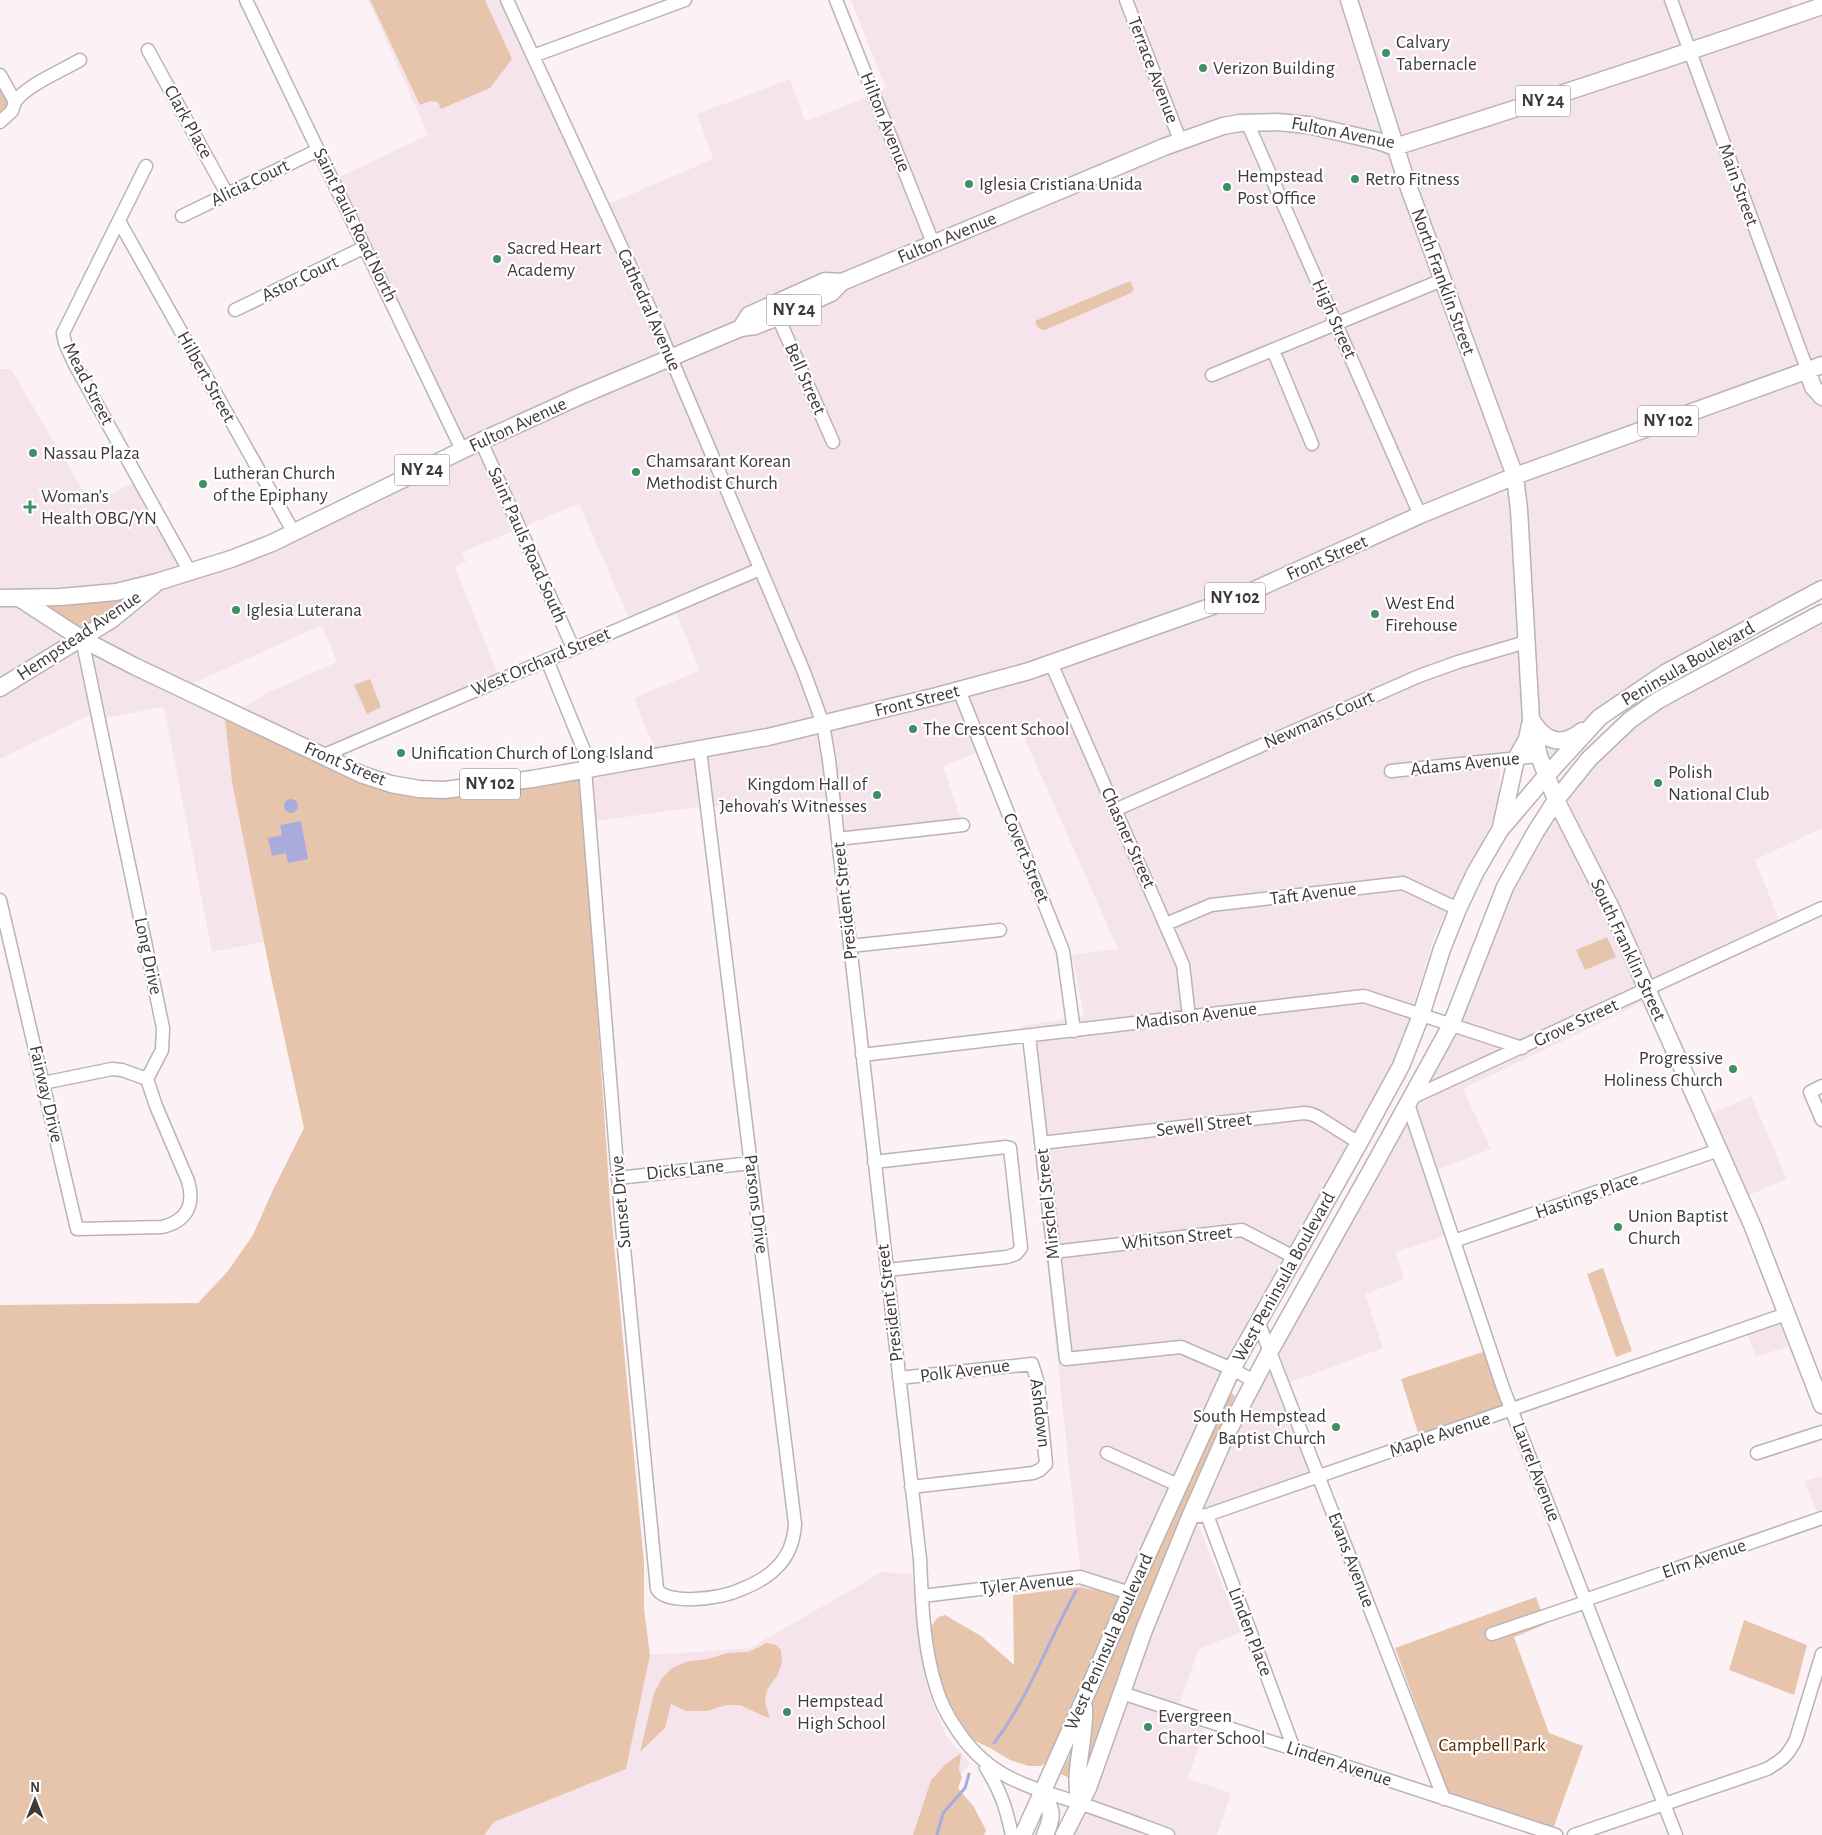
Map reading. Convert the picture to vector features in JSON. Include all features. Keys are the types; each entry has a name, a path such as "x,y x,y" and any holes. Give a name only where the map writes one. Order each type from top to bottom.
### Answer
{"main road":[{"name":"North Franklin Street","path":"1350,0 1395,147 1515,476"},
{"name":"Fulton Avenue","path":"741,328 749,315 825,282 842,282 1180,140 1223,126 1247,122 1308,124 1395,147 1689,52 1822,6"},
{"name":"Fulton Avenue","path":"158,582 254,550 482,441 741,328 755,326 832,293 842,282"},
{"path":"1817,369 1822,379"},
{"path":"1817,369 1813,387 1822,397"},
{"name":"Front Street","path":"20,598 82,639 322,756 391,784 419,789 450,790 700,750 768,737 959,690 1051,663 1241,596 1420,515 1515,476 1817,369"},
{"name":"South Franklin Street","path":"1515,476 1519,510 1531,719 1538,756 1556,800 1611,908 1753,1227 1822,1405"},
{"name":"NY 24","path":"0,598 89,596 158,582"},
{"name":"Hempstead Avenue","path":"0,688 111,620 158,582"},
{"name":"Peninsula Boulevard","path":"1546,776 1600,717 1665,673 1822,589"},
{"name":"Peninsula Boulevard","path":"1556,800 1589,759 1630,720 1650,705 1822,613"},
{"path":"1531,719 1547,738 1558,741 1574,738 1600,717"},
{"path":"1500,830 1516,759 1527,739 1531,719"},
{"name":"West Peninsula Boulevard","path":"1042,1792 1232,1369 1400,1066 1420,1015 1442,949 1475,873 1500,830 1546,776"},
{"name":"West Peninsula Boulevard","path":"1080,1804 1088,1788 1144,1630 1226,1435 1270,1351 1451,1025 1505,887 1556,800"},
{"path":"1064,1835 1080,1804 1076,1790 1084,1720 1083,1701"},
{"path":"1023,1835 1042,1792"},
{"path":"1042,1792 1051,1808 1052,1817 1045,1835"}],"street":[{"name":"Saint Pauls Road North","path":"246,0 462,450"},
{"name":"Cathedral Avenue","path":"507,0 671,358 804,672 823,724"},
{"path":"533,56 685,0"},
{"name":"Hilton Avenue","path":"836,0 933,244"},
{"name":"Terrace Avenue","path":"1126,0 1180,140"},
{"name":"Main Street","path":"1671,0 1689,52 1817,369"},
{"name":"Clark Place","path":"148,50 227,194"},
{"path":"0,122 12,111 18,97 30,88 80,60"},
{"path":"0,75 15,102"},
{"name":"High Street","path":"1247,122 1420,515"},
{"name":"Alicia Court","path":"182,216 318,150"},
{"name":"Mead Street","path":"146,166 63,333 65,343 74,363 190,572"},
{"name":"Hilbert Street","path":"118,221 294,532"},
{"name":"Astor Court","path":"235,310 365,247"},
{"path":"1212,375 1442,280"},
{"name":"Bell Street","path":"778,317 833,442"},
{"path":"1272,350 1312,444"},
{"name":"Saint Pauls Road South","path":"482,441 573,648"},
{"name":"West Orchard Street","path":"322,756 760,569"},
{"name":"Long Drive","path":"82,639 163,1028 162,1050 147,1079"},
{"name":"Newmans Court","path":"1115,810 1419,676 1458,662 1526,642"},
{"name":"Sunset Drive","path":"547,660 585,753 618,1178 657,1589 659,1593 676,1599 699,1598"},
{"name":"Chasner Street","path":"1051,663 1183,965 1189,1018"},
{"name":"Covert Street","path":"959,690 1063,951 1074,1031"},
{"name":"President Street","path":"823,724 829,760 887,1270 927,1642 936,1688 945,1710 965,1743 978,1758 1000,1774 1042,1792 1168,1835"},
{"name":"Parsons Drive","path":"699,1598 725,1595 757,1582 776,1569 788,1555 794,1536 795,1524 700,750"},
{"name":"Adams Avenue","path":"1391,771 1538,756"},
{"path":"838,839 963,824"},
{"name":"Taft Avenue","path":"1166,924 1211,906 1403,883 1458,910"},
{"name":"Fairway Drive","path":"0,900 78,1229 162,1227 172,1225 186,1214 191,1200 191,1191 147,1079"},
{"name":"Grove Street","path":"1410,1101 1822,908"},
{"path":"850,946 1000,930"},
{"name":"Madison Avenue","path":"862,1054 1189,1018 1364,996 1522,1048"},
{"name":"Mirschel Street","path":"1029,1036 1066,1359 1181,1346 1232,1369"},
{"path":"43,1084 112,1069 122,1070 147,1079"},
{"path":"1822,1086 1810,1092 1822,1120"},
{"name":"Laurel Avenue","path":"1410,1101 1454,1241 1512,1410 1676,1835"},
{"name":"Sewell Street","path":"1041,1143 1304,1113 1318,1117 1359,1143"},
{"path":"874,1162 998,1146 1010,1148 1021,1248 1016,1254 1007,1257 887,1270"},
{"name":"Hastings Place","path":"1454,1241 1719,1150"},
{"name":"Dicks Lane","path":"618,1178 751,1162"},
{"name":"Whitson Street","path":"1053,1252 1242,1230 1294,1257"},
{"name":"Maple Avenue","path":"1190,1517 1207,1515 1786,1314"},
{"name":"Evans Avenue","path":"1258,1321 1444,1799"},
{"name":"Polk Avenue","path":"899,1378 1032,1364"},
{"name":"Ashdown","path":"911,1487 1032,1473 1040,1470 1046,1464 1038,1383 1032,1364"},
{"path":"1232,1369 1254,1381"},
{"path":"1757,1454 1822,1432"},
{"path":"1107,1453 1180,1486"},
{"name":"Linden Place","path":"1207,1515 1294,1749"},
{"name":"Elm Avenue","path":"1492,1634 1822,1518"},
{"name":"Tyler Avenue","path":"922,1596 1080,1577 1130,1594"},
{"path":"1574,1835 1767,1769 1784,1759 1790,1752 1796,1739 1822,1654"},
{"name":"Linden Avenue","path":"1122,1693 1556,1835"},
{"path":"978,1758 998,1786 1006,1808 1012,1835"}],"shaded area":[{"path":"368,0 503,0 597,204 613,202 713,159 697,114 790,79 805,121 868,97 886,88 851,0 1791,0 1796,14 1822,6 1822,364 1799,375 1822,404 1822,585 1650,682 1551,760 1529,719 1500,771 1497,815 1434,937 1395,1066 1221,1372 1124,1596 1080,1587 1080,1567 1021,1026 1084,1016 1072,955 1118,949 1020,728 980,739 984,750 943,766 962,822 835,837 831,797 768,804 767,800 712,807 712,805 588,822 583,773 657,755 634,698 700,670 674,608 633,627 579,504 462,552 466,562 455,567 499,676 320,756 224,710 232,782 264,942 212,952 164,707 104,718 89,715 0,759 0,369 11,369 91,504 140,479 191,572 463,453 335,179 428,135","holes":["322,625 337,662 269,692 234,713 183,688"]},
{"path":"1822,617 1822,828 1755,860 1781,924 1633,1007 1463,1089 1491,1149 1433,1171 1454,1233 1396,1252 1404,1279 1365,1294 1383,1348 1286,1384 1320,1472 1205,1512 1194,1514 1229,1435 1284,1331 1414,1098 1459,1012 1518,869 1561,798 1593,759 1634,720 1657,704"},
{"path":"1751,1096 1787,1179 1742,1198 1704,1117"},
{"path":"1786,1312 1798,1343 1756,1357 1745,1327"},
{"path":"1822,1476 1822,1519 1819,1520 1805,1481"},
{"path":"1194,1514 1241,1632 1199,1649 1176,1713 1206,1723 1188,1779 1231,1793 1217,1835 1065,1835 1135,1665"},
{"name":"Hempstead High School","path":"882,1572 912,1574 927,1689 946,1736 970,1763 938,1803 928,1835 484,1835 494,1822 626,1769 650,1655 750,1648"}],"green space":[{"path":"370,0 485,0 512,59 490,88 441,109 438,102 430,101 420,105"},
{"path":"0,84 8,102 0,114"},
{"path":"1130,281 1134,289 1131,293 1045,330 1036,325 1035,321"},
{"path":"133,593 84,633 40,604"},
{"path":"370,679 381,707 367,714 354,685"},
{"path":"224,710 416,790 583,773 598,968 595,978 610,1200 644,1563 644,1609 650,1655 626,1769 494,1822 484,1835 0,1835 0,1305 198,1303 228,1271 253,1235 304,1128 270,972 232,782"},
{"path":"1607,937 1616,957 1585,970 1576,950"},
{"path":"1603,1268 1632,1351 1616,1357 1587,1274"},
{"path":"1489,1350 1510,1409 1420,1439 1401,1379"},
{"path":"1230,1392 1235,1396 1215,1438 1211,1458 1084,1780 1091,1704 1141,1587"},
{"path":"1080,1587 1124,1596 1049,1760 1041,1766 1029,1766 1010,1760 965,1736 942,1695 931,1649 932,1625 938,1617 945,1615 981,1636 1014,1665 1013,1595"},
{"name":"Campbell Park","path":"1536,1597 1546,1624 1514,1637 1549,1733 1583,1746 1552,1832 1449,1795 1395,1648"},
{"path":"1744,1620 1807,1645 1794,1695 1729,1670"},
{"path":"767,1643 776,1645 781,1650 782,1662 778,1674 767,1690 765,1702 770,1719 740,1705 726,1705 707,1711 686,1711 671,1704 665,1728 640,1752 654,1693 662,1678 672,1668 689,1661 708,1659 727,1653 748,1652"},
{"path":"1075,1744 1074,1778 1069,1778 1061,1774"},
{"path":"961,1753 959,1769 962,1778 958,1788 974,1807 986,1830 984,1835 913,1835 931,1780 946,1764"}],"water":[{"path":"288,799 294,799 298,806 294,813 288,813 284,809 284,803"},
{"path":"301,821 308,859 288,863 286,853 272,856 268,838 282,835 280,825"}],"waterway":[{"path":"994,1743 1018,1707 1076,1591"},
{"path":"937,1835 943,1813 965,1788 969,1774"}],"place":[{"name":"Calvary Tabernacle","path":"1386,53"},
{"name":"Verizon Building","path":"1203,68"},
{"name":"Retro Fitness","path":"1355,179"},
{"name":"Iglesia Cristiana Unida","path":"969,184"},
{"name":"Hempstead Post Office","path":"1227,187"},
{"name":"Sacred Heart Academy","path":"497,259"},
{"name":"Nassau Plaza","path":"33,453"},
{"name":"Chamsarant Korean Methodist Church","path":"636,472"},
{"name":"Lutheran Church of the Epiphany","path":"203,484"},
{"name":"Woman’s Health OBG/YN","path":"30,507"},
{"name":"Iglesia Luterana","path":"236,610"},
{"name":"West End Firehouse","path":"1375,614"},
{"name":"The Crescent School","path":"913,729"},
{"name":"Unification Church of Long Island","path":"401,753"},
{"name":"Polish National Club","path":"1658,783"},
{"name":"Kingdom Hall of Jehovah’s Witnesses","path":"877,795"},
{"name":"Progressive Holiness Church","path":"1733,1069"},
{"name":"Union Baptist Church","path":"1618,1227"},
{"name":"South Hempstead Baptist Church","path":"1336,1427"},
{"name":"Hempstead High School","path":"787,1712"},
{"name":"Evergreen Charter School","path":"1148,1727"}]}
